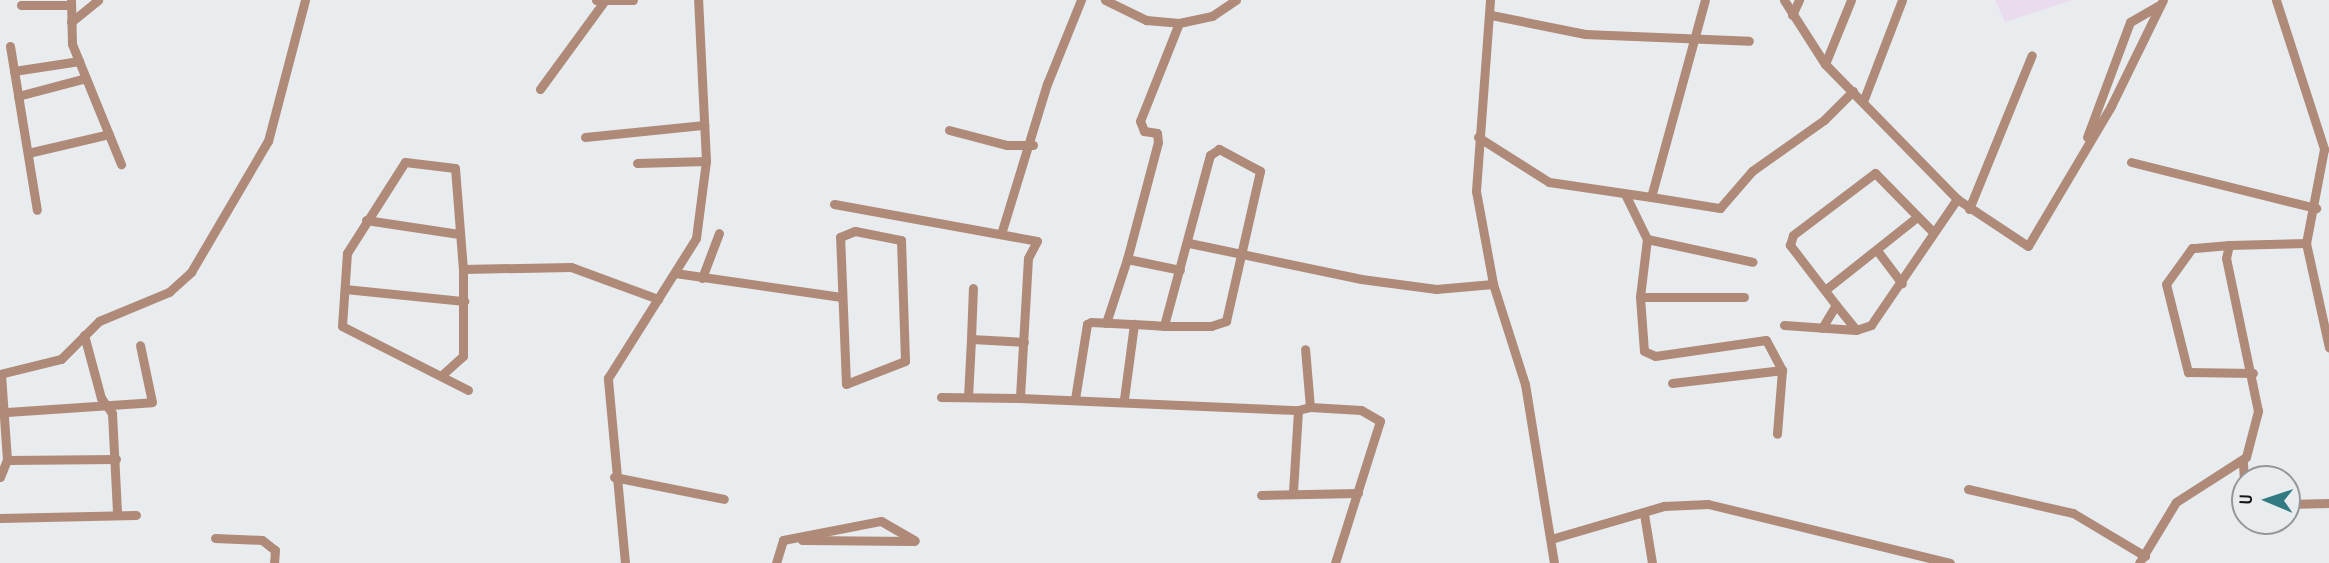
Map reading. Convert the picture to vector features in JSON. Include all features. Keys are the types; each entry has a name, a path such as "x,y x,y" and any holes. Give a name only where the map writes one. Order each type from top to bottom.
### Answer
{"street":[{"path":"71,22 98,0"},
{"path":"0,477 7,460 7,412 1,374 61,359 99,321 169,292 191,272 268,141 305,0"},
{"path":"540,89 600,2 633,0"},
{"path":"625,563 614,477 608,379 696,238 706,161 698,0"},
{"path":"1001,234 1033,145 1047,84 1081,0"},
{"path":"1105,0 1146,20 1179,23 1212,16 1236,0"},
{"path":"1490,0 1476,191 1493,285 1525,384 1554,563"},
{"path":"1651,197 1705,0"},
{"path":"1784,0 1825,64 1864,99 1957,199 2017,244 2035,243 2162,3"},
{"path":"1792,15 1799,0"},
{"path":"1825,64 1851,0"},
{"path":"1864,99 1902,0"},
{"path":"2276,0 2322,137 2316,208 2306,243 2329,348"},
{"path":"21,5 71,3 71,22 79,61 121,164"},
{"path":"2084,148 2130,22 2162,3"},
{"path":"1491,15 1585,34 1694,36 1749,41"},
{"path":"1105,323 1127,259 1158,142 1157,133 1144,131 1140,121 1179,23"},
{"path":"10,46 37,210"},
{"path":"1969,209 2032,55"},
{"path":"14,71 79,61"},
{"path":"18,96 86,78"},
{"path":"1478,137 1549,182 1720,208 1752,171 1824,120 1853,91"},
{"path":"585,137 704,125"},
{"path":"949,130 1007,145 1033,145"},
{"path":"28,153 109,134"},
{"path":"1075,399 1085,328 1105,323 1164,326 1226,321 1260,171 1219,149 1210,155 1189,243 1164,326"},
{"path":"637,163 706,161"},
{"path":"2131,162 2316,208"},
{"path":"443,374 463,356 464,301 458,174 447,164 400,164 347,253 344,331 443,374 468,390"},
{"path":"1856,330 1790,245 1793,235 1872,173 1932,231"},
{"path":"1625,194 1647,239 1640,297 1647,354 1766,340 1782,370 1777,434"},
{"path":"1784,325 1856,330 1871,325 1925,255 1932,231 1957,199"},
{"path":"834,204 908,222 1037,241 1028,258 1020,398"},
{"path":"1825,290 1879,253 1917,216"},
{"path":"366,220 459,234"},
{"path":"901,240 855,231 840,237 842,381 852,384 903,365 901,240 908,222"},
{"path":"702,278 719,233"},
{"path":"1647,239 1753,262"},
{"path":"1189,243 1297,270 1436,289 1493,285"},
{"path":"2253,373 2188,372 2166,284 2192,248 2306,243"},
{"path":"1968,489 2073,513 2142,559 2176,502 2243,463 2258,411 2253,373 2226,258 2229,246"},
{"path":"1879,253 1902,283"},
{"path":"1127,259 1180,270"},
{"path":"463,269 571,267 658,299"},
{"path":"675,273 841,297"},
{"path":"968,397 973,288"},
{"path":"345,289 464,301"},
{"path":"1640,297 1744,298"},
{"path":"1822,328 1836,305"},
{"path":"1124,399 1134,324"},
{"path":"84,335 106,405 116,459 117,512"},
{"path":"971,339 1024,342"},
{"path":"7,412 152,402 139,345"},
{"path":"1305,349 1310,407"},
{"path":"1672,383 1782,370"},
{"path":"941,397 1124,399 1298,410 1310,407 1361,410 1380,421 1335,563"},
{"path":"1293,492 1298,410"},
{"path":"7,460 116,459"},
{"path":"614,477 724,499"},
{"path":"1261,495 1293,492 1358,493"},
{"path":"2301,504 2329,503"},
{"path":"1551,539 1664,506 1709,505 1950,563"},
{"path":"0,518 117,512 136,515"},
{"path":"1644,514 1652,563"},
{"path":"881,521 915,541 822,541 783,540 881,521"},
{"path":"215,538 262,540 275,550 274,563"},
{"path":"776,563 783,540"}],"shaded area":[{"path":"1995,0 2073,0 2005,22"}]}
